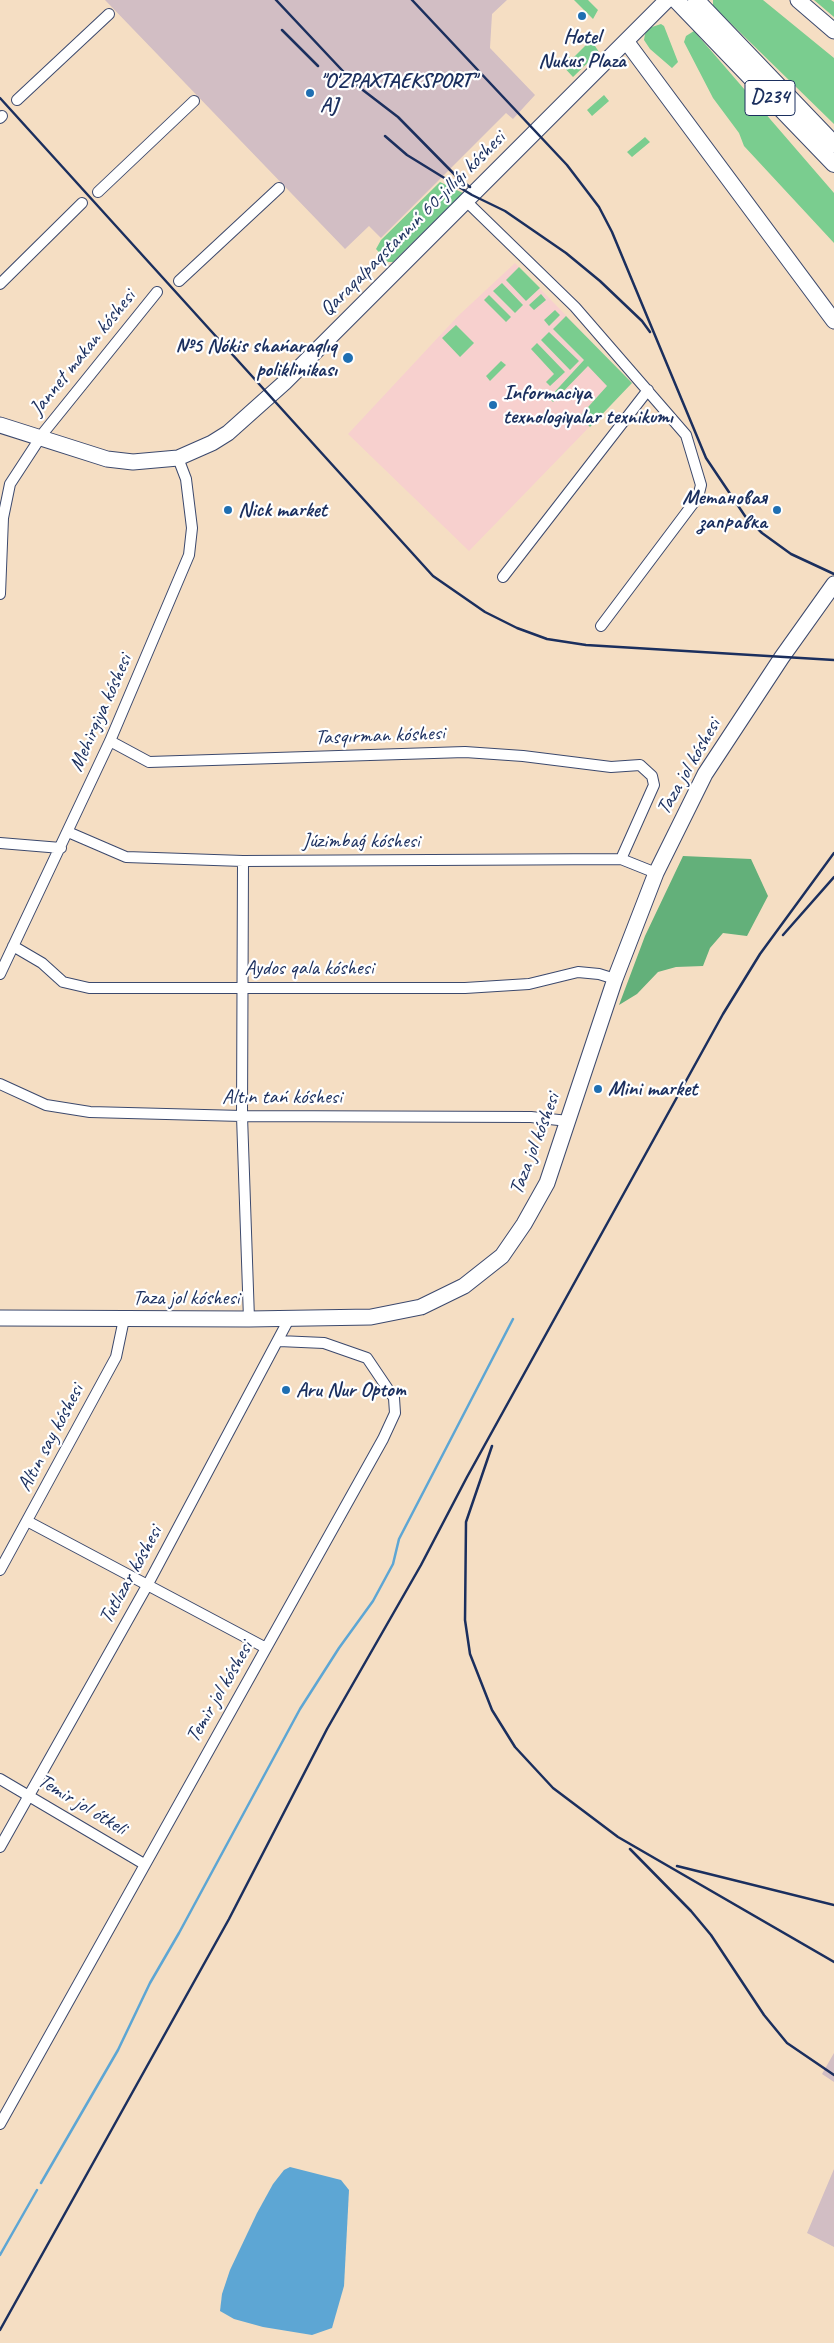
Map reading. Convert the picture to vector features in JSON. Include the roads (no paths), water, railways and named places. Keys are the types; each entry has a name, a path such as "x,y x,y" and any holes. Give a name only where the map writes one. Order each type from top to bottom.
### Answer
{"main road":[{"name":"Qaraqalpaqstannıń 60-jıllıǵı kóshesi","path":"0,425 39,439 107,459 133,462 178,458 212,443 228,433 257,408 667,0"},
{"name":"D234","path":"676,0 834,164"},
{"name":"D234","path":"696,0 834,144"},
{"path":"798,0 834,30"},
{"path":"626,40 834,321"},
{"name":"Taza jol kóshesi","path":"0,1318 289,1319 370,1317 422,1307 464,1286 502,1256 524,1224 547,1183 615,979 656,873 705,774 834,584"}],"street":[{"path":"18,100 108,14"},
{"path":"98,192 194,101"},
{"path":"179,281 279,188"},
{"path":"466,201 575,306 686,435 701,485 698,497 601,626"},
{"path":"0,284 82,203"},
{"name":"Jannet makan kóshesi","path":"0,594 3,518 10,484 39,439 157,292"},
{"path":"503,577 648,390"},
{"name":"Mehirgiya kóshesi","path":"0,974 110,741 188,555 192,528 186,479 178,458"},
{"name":"Tasqırman kóshesi","path":"110,741 149,762 465,752 523,756 611,767 640,766 652,776 654,785 621,859"},
{"name":"Júzimbaǵ kóshesi","path":"68,832 126,857 243,861 621,859 656,873"},
{"path":"0,843 61,848"},
{"path":"243,861 242,1116 249,1319"},
{"name":"Aydos qala kóshesi","path":"13,946 42,963 63,982 89,988 465,988 529,984 578,972 599,974 615,979"},
{"name":"Altın tań kóshesi","path":"0,1084 46,1105 90,1112 242,1116 531,1116 568,1121"},
{"name":"Altın say kóshesi","path":"0,1570 116,1357 124,1319"},
{"name":"Tutlızar kóshesi","path":"0,1847 148,1584 279,1341 289,1319"},
{"name":"Temir jol kóshesi","path":"0,2124 383,1439 395,1413 394,1398 367,1358 324,1343 279,1341"},
{"path":"27,1521 266,1648"},
{"name":"Temir jol ótkeli","path":"0,1779 144,1864"}],"water":[{"path":"290,2167 341,2180 349,2190 344,2286 332,2328 312,2335 263,2327 234,2319 220,2311 222,2294 230,2270 257,2213 273,2184 284,2170"}],"waterway":[{"path":"41,2183 118,2050 150,1983 300,1709 339,1648 373,1601 393,1564 399,1539 513,1319"},
{"path":"0,2255 37,2190"}],"railway":[{"path":"276,0 355,84 398,117 459,179 470,187"},
{"path":"412,0 567,165 599,207 612,232 706,458 745,516 762,533 791,554 834,574"},
{"path":"282,30 318,66"},
{"path":"0,98 433,576 485,612 517,628 547,639 586,645 834,660"},
{"path":"385,136 407,155 472,195 505,211 566,253 600,281 642,321 650,332"},
{"path":"0,2330 229,1919 327,1729 421,1565 467,1477 723,1014 760,954 834,853"},
{"path":"783,935 834,877"},
{"path":"492,1446 466,1522 465,1620 470,1654 492,1710 515,1747 553,1788 618,1837 834,1962"},
{"path":"630,1849 691,1911 711,1935 764,2015 787,2043 834,2075"},
{"path":"677,1866 834,1905"}],"place":[{"name":"Hotel Nukus Plaza","path":"582,16"},
{"name":"\"O'ZPAXTAEKSPORT\" AJ","path":"310,93"},
{"name":"№5 Nókis shańaraqlıq poliklinikası","path":"348,358"},
{"name":"Informaciya texnologiyalar texnikumı","path":"493,405"},
{"name":"Nick market","path":"228,510"},
{"name":"Метановая заправка","path":"777,510"},
{"name":"Mini market","path":"598,1089"},
{"name":"Aru Nur Optom","path":"286,1390"}]}
